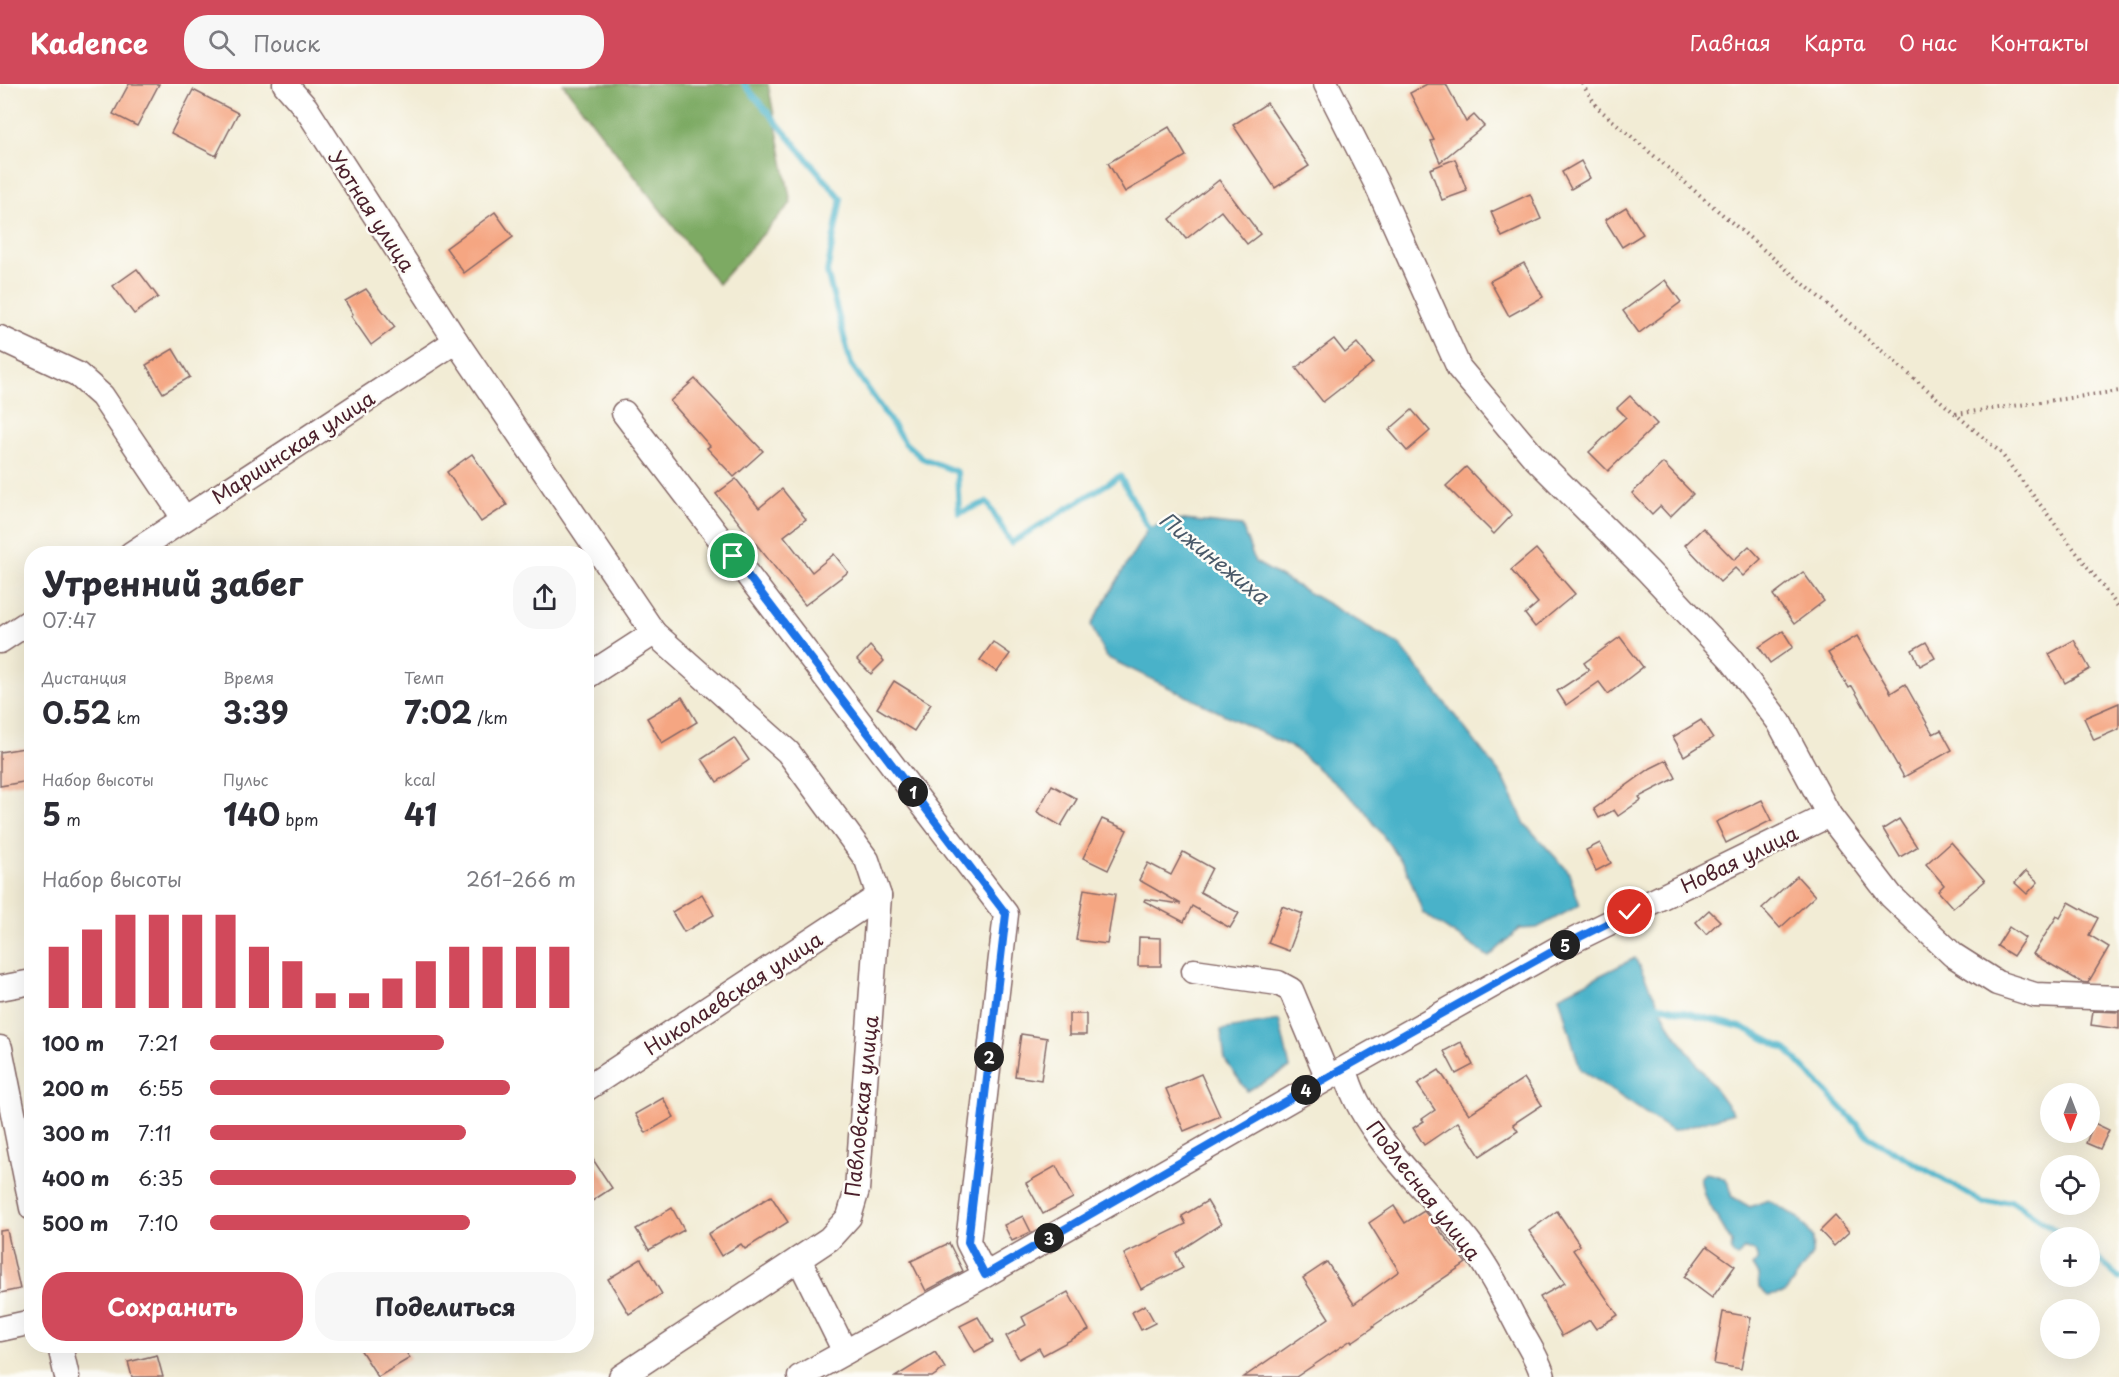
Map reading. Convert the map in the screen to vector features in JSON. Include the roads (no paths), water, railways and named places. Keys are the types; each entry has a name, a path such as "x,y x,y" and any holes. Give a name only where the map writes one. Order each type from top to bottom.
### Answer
{"street":[{"name":"Уютная улица","path":"285,84 306,108 456,341 654,633 788,752 867,860 879,896"},
{"path":"1326,84 1376,183 1459,368 1533,456 1648,571 1730,658 1779,722 1829,815 1891,896 1953,955 1997,983 2035,995 2119,998"},
{"path":"0,338 77,374 102,396 184,518"},
{"name":"Мариинская улица","path":"143,546 456,341"},
{"path":"624,413 1006,914 968,1242 985,1275"},
{"path":"0,641 24,625"},
{"path":"594,672 654,633"},
{"name":"Новая улица","path":"800,1377 985,1275 1564,945 1829,815"},
{"name":"Николаевская улица","path":"594,1084 879,896"},
{"name":"Павловская улица","path":"621,1377 829,1239 849,1217 857,1190 879,896"},
{"name":"Подлесная улица","path":"1194,971 1278,983 1291,990 1336,1073 1349,1087 1358,1107 1377,1134 1469,1243 1547,1376"},
{"path":"0,988 24,984"},
{"path":"0,1048 24,1168"},
{"path":"799,1259 845,1352"},
{"path":"0,1329 24,1324"},
{"path":"62,1353 67,1377"}],"water":[{"path":"1174,519 1242,526 1255,562 1400,645 1504,779 1525,824 1568,871 1580,905 1537,928 1519,929 1489,957 1423,913 1405,866 1362,807 1295,749 1106,657 1091,625 1148,528"},
{"path":"1635,958 1671,1028 1733,1113 1672,1131 1580,1069 1559,996"},
{"path":"1279,1020 1290,1068 1247,1091 1225,1060 1221,1030"},
{"path":"1705,1173 1724,1179 1731,1190 1731,1196 1750,1207 1768,1200 1799,1218 1813,1237 1812,1255 1785,1293 1768,1296 1759,1288 1758,1275 1752,1266 1758,1260 1755,1251 1744,1249 1737,1257 1733,1253 1732,1243 1704,1195 1700,1178"}],"waterway":[{"name":"Пижинежиха","path":"744,84 841,199 827,272 851,364 905,443 922,458 957,472 959,513 987,502 1011,543 1120,476 1148,528 1153,531"},
{"name":"Пижинежиха","path":"1654,1004 1744,1028 1787,1050 1869,1137 1984,1203 2012,1201 2051,1227"},
{"name":"Пижинежиха","path":"2100,1261 2119,1278"}]}
